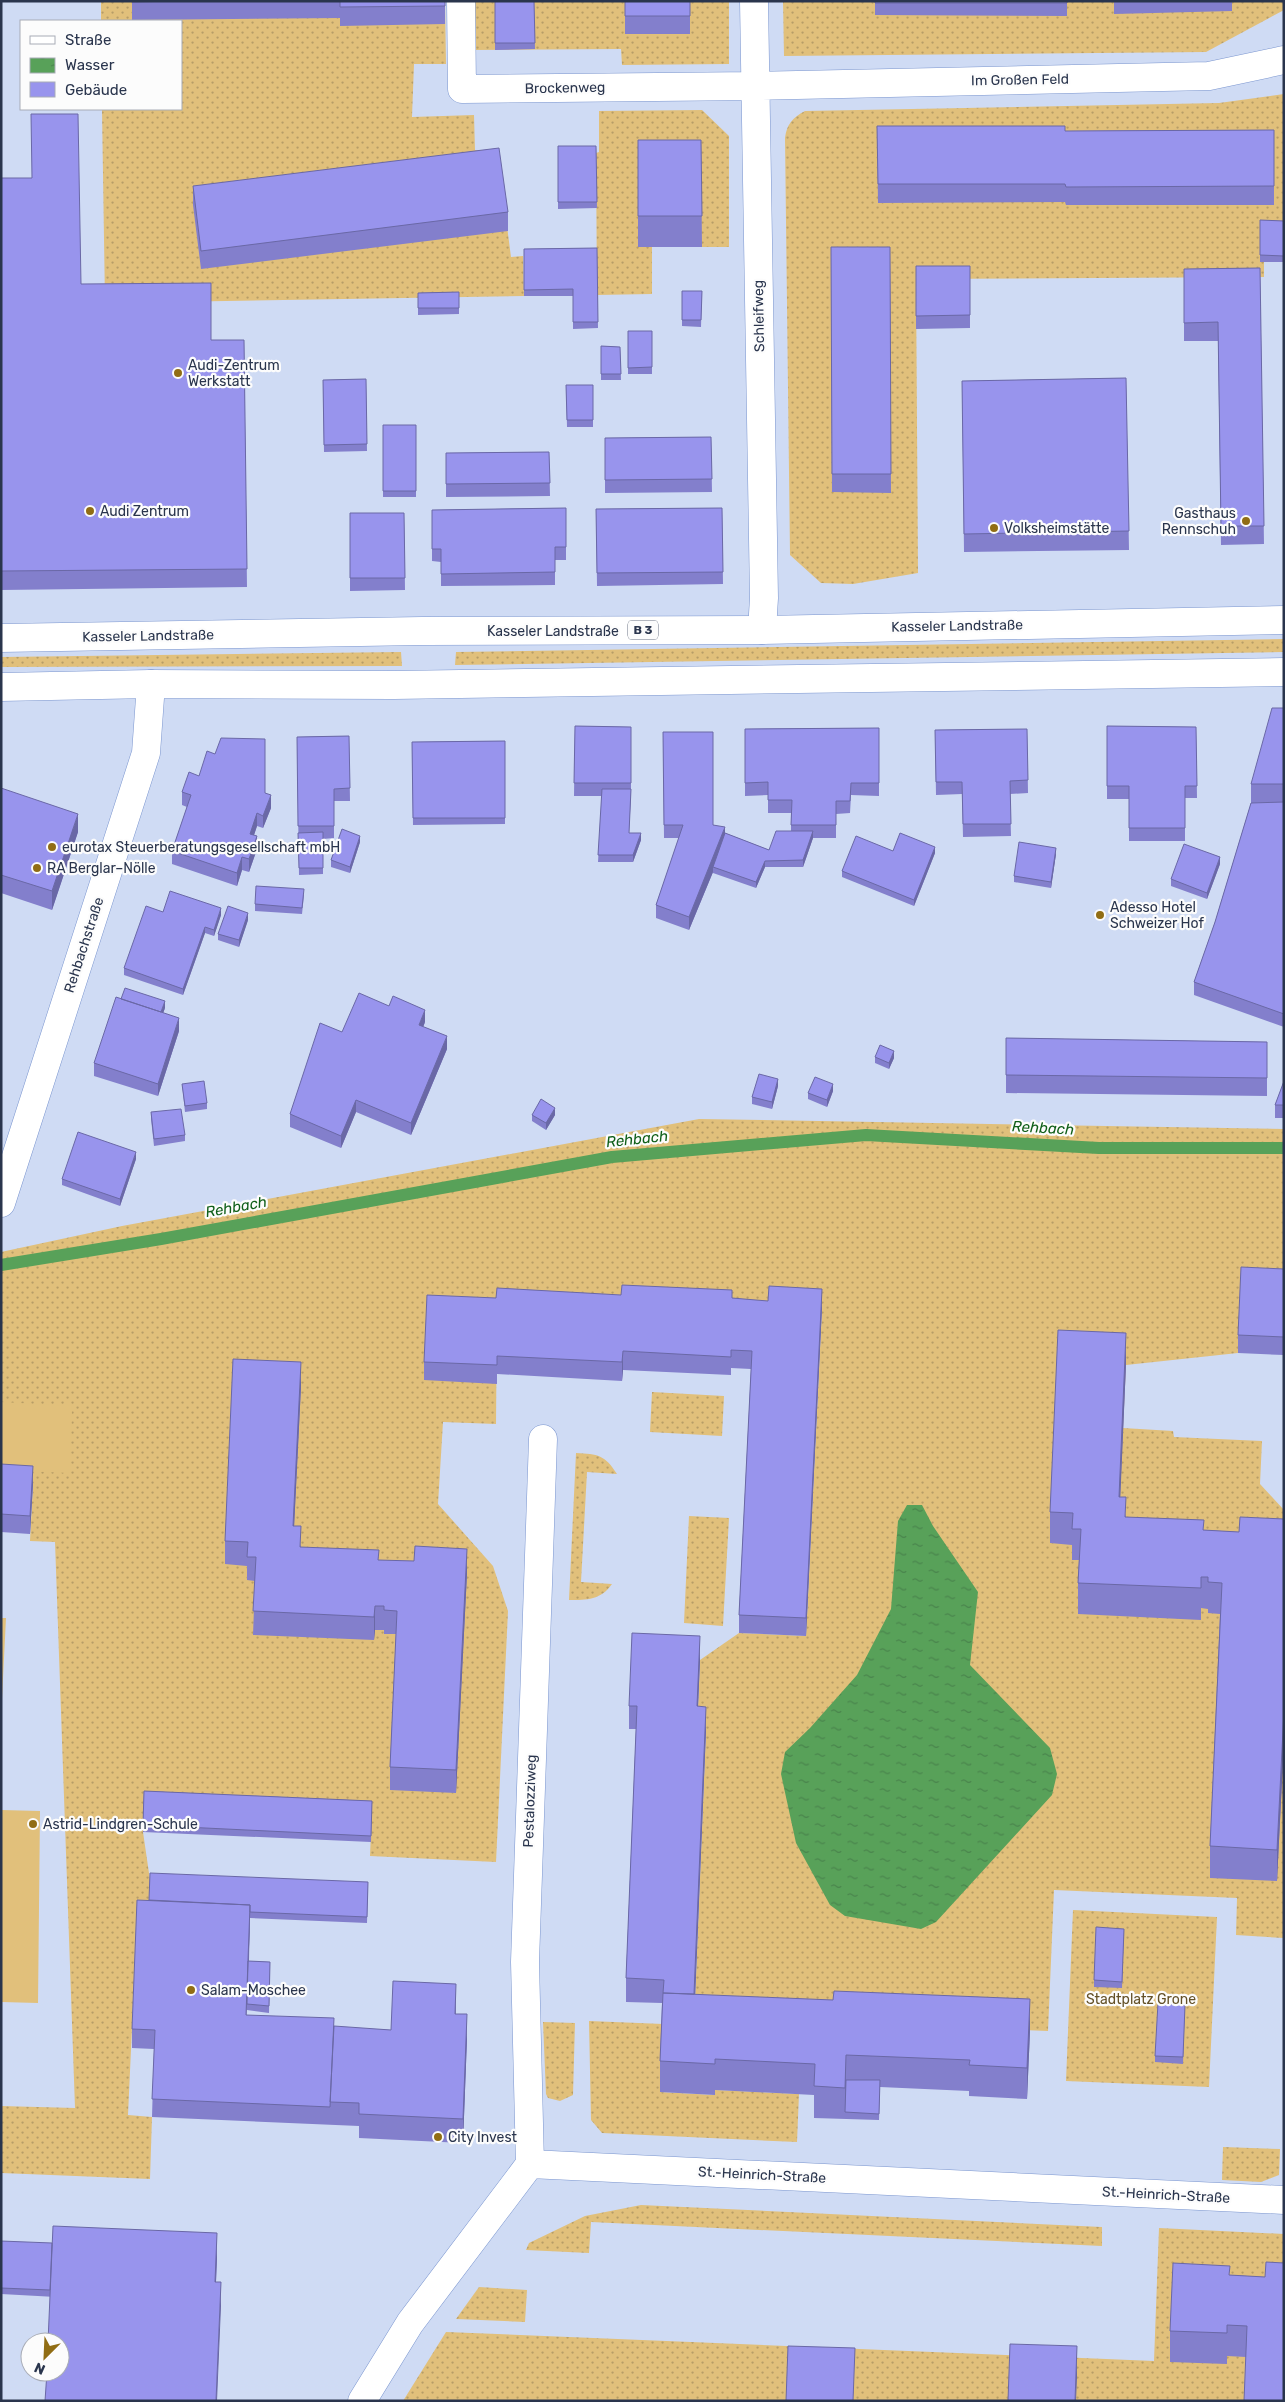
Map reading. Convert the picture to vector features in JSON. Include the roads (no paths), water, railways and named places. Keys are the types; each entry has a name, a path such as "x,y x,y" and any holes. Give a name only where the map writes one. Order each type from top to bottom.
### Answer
{"street":[{"name":"Brockenweg","path":"460,1 462,89 755,86"},
{"name":"Schleifweg","path":"754,1 764,598 762,630"},
{"name":"Im Großen Feld","path":"755,86 1209,76 1284,60"},
{"name":"Kasseler Landstraße","path":"1,638 430,631 762,630 1284,620"},
{"path":"1,687 151,684 394,685 1284,672"},
{"name":"Rehbachstraße","path":"1,1203 146,753 151,684"},
{"name":"Pestalozziweg","path":"530,2164 525,1962 543,1439"},
{"path":"362,2401 410,2323 530,2164"},
{"name":"St.-Heinrich-Straße","path":"530,2164 1284,2200"}],"water":[{"path":"907,1505 922,1505 933,1526 978,1592 970,1665 1050,1748 1057,1774 1052,1795 936,1922 921,1929 845,1916 830,1905 796,1843 781,1774 785,1752 810,1728 857,1675 891,1609 898,1521"}],"waterway":[{"name":"Rehbach","path":"1,1265 161,1239 612,1157 866,1135 1099,1148 1284,1148"}],"place":[{"name":"Audi-Zentrum Werkstatt","path":"178,373"},
{"name":"Audi Zentrum","path":"90,511"},
{"name":"Gasthaus Rennschuh","path":"1246,521"},
{"name":"Volksheimstätte","path":"994,528"},
{"name":"eurotax Steuerberatungsgesellschaft mbH","path":"52,847"},
{"name":"RA Berglar–Nölle","path":"37,868"},
{"name":"Adesso Hotel Schweizer Hof","path":"1100,915"},
{"name":"Astrid-Lindgren-Schule","path":"33,1824"},
{"name":"Salam-Moschee","path":"191,1990"},
{"name":"City Invest","path":"438,2137"}],"park label":[{"name":"Stadtplatz Grone","path":"1141,1999"}]}
